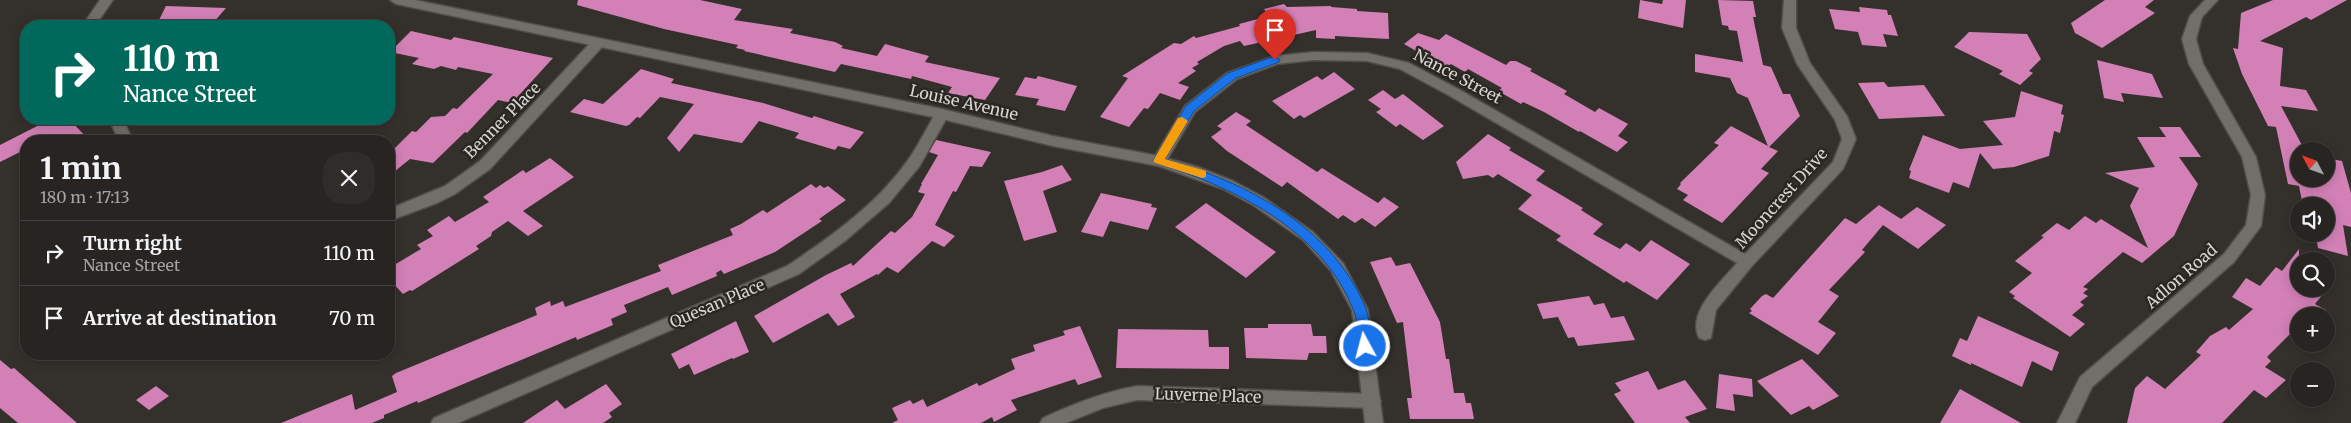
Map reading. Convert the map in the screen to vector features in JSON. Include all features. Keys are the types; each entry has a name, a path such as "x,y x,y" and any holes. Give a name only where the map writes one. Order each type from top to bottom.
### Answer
{"street":[{"path":"92,20 107,0"},
{"name":"Louise Avenue","path":"396,0 942,114 1053,141 1159,161 1193,171 1228,185 1258,202 1308,236 1337,267 1360,310 1374,423"},
{"name":"Mooncrest Drive","path":"1705,333 1708,308 1747,262 1838,165 1845,152 1848,139 1842,119 1804,64 1790,28 1790,0"},
{"name":"Adlon Road","path":"2066,423 2086,382 2229,258 2252,226 2258,195 2249,157 2196,64 2189,39 2196,16 2212,0"},
{"name":"Benner Place","path":"395,213 432,200 450,190 485,165 598,43"},
{"name":"Nance Street","path":"1159,161 1190,109 1232,76 1275,60 1314,56 1367,57 1404,66 1455,93 1747,262"},
{"name":"Quesan Place","path":"440,423 793,270 838,240 876,206 910,170 942,114"},
{"name":"Luverne Place","path":"1049,423 1081,407 1110,397 1137,393 1372,401"}],"building":[{"path":"578,0 700,0 742,9 734,20 793,29 790,33 835,42 843,46 841,48 877,56 885,44 929,56 925,62 1000,78 985,100 948,93 952,87 912,76 911,79 841,64 835,72 744,51 736,48 738,45 664,29 577,5"},
{"path":"1640,0 1662,4 1663,0 1686,0 1683,28 1638,18"},
{"path":"1718,0 1753,1 1756,17 1753,17 1763,65 1771,67 1783,94 1790,94 1800,116 1769,147 1778,151 1761,169 1769,173 1722,223 1683,200 1688,195 1677,189 1680,183 1719,145 1714,143 1731,126 1768,146 1748,98 1737,93 1730,78 1695,72 1695,54 1743,62 1737,31 1729,30 1728,26 1722,25"},
{"path":"2105,0 2154,0 2145,7 2155,13 2102,48 2075,33 2071,23"},
{"path":"2273,0 2347,0 2311,20 2306,17 2260,41 2283,48 2280,86 2306,90 2318,111 2281,106 2300,142 2290,142 2290,184 2288,184 2276,127 2268,126 2242,74 2233,48 2238,49 2241,13"},
{"path":"1284,4 1287,7 1331,6 1357,9 1357,11 1388,13 1389,39 1335,36 1335,39 1316,38 1316,30 1244,46 1240,41 1224,46 1197,62 1199,64 1192,68 1196,71 1178,83 1189,87 1180,100 1160,93 1148,109 1144,108 1129,127 1100,117 1128,78 1122,76 1174,43 1181,44 1194,36 1196,38 1269,16 1264,9"},
{"path":"166,6 226,8 216,20 159,20"},
{"path":"1859,7 1887,10 1888,15 1891,15 1898,36 1883,34 1887,47 1862,45 1858,32 1835,29 1829,9 1860,12"},
{"path":"411,31 451,40 454,37 553,58 512,103 498,100 467,133 465,132 433,163 410,159 395,171 395,148 412,131 416,132 431,117 445,116 453,108 457,109 493,74 458,67 456,70 441,66 434,69 412,64 419,58 395,53 395,47"},
{"path":"1969,32 2027,34 2041,59 2029,71 2033,73 2020,85 1999,74 2003,71 1954,47"},
{"path":"1418,33 1439,40 1446,34 1506,65 1510,61 1516,61 1532,69 1530,71 1567,91 1564,94 1595,112 1599,108 1628,124 1618,136 1628,142 1617,152 1544,112 1523,102 1521,104 1498,91 1502,88 1468,69 1465,72 1451,64 1446,68 1404,44"},
{"path":"2097,60 2152,74 2163,98 2121,93 2124,102 2104,98"},
{"path":"641,69 674,79 671,83 763,103 812,118 814,116 864,132 850,149 838,146 835,150 795,138 799,133 759,121 742,143 694,134 679,152 667,138 694,104 660,97 640,118 637,117 626,126 570,112 584,99 603,104"},
{"path":"1334,72 1355,89 1304,118 1300,115 1294,119 1272,101 1317,76 1322,80"},
{"path":"1038,76 1077,86 1065,111 1036,105 1039,99 1015,95 1025,77 1036,79"},
{"path":"1884,82 1888,87 1924,85 1945,116 1879,119 1858,83"},
{"path":"1383,90 1395,99 1403,94 1444,126 1423,140 1400,124 1396,127 1376,112 1381,109 1368,100"},
{"path":"2021,91 2063,105 2061,114 2064,115 2060,133 2054,131 2049,156 2014,167 1993,169 1980,153 1969,188 1953,182 1949,193 1909,178 1911,171 1909,170 1923,135 1960,149 2003,145 1983,121 2015,117"},
{"path":"1236,112 1251,121 1246,125 1317,172 1322,168 1378,203 1384,197 1399,207 1375,227 1362,218 1355,223 1343,215 1338,219 1287,182 1282,187 1227,151 1211,137 1222,129 1217,126"},
{"path":"39,125 75,125 84,135 20,135 20,152 0,162 0,145"},
{"path":"2159,127 2180,127 2201,157 2179,157 2198,184 2174,236 2142,263 2123,252 2083,287 2088,289 2083,293 2088,296 2080,302 2084,305 2072,315 2085,324 2070,337 2013,298 2015,296 2009,292 2032,273 2015,261 2044,237 2041,236 2057,223 2069,230 2085,216 2096,223 2101,219 2148,248 2130,206 2139,188 2105,173 2155,167 2137,137 2166,137"},
{"path":"1488,134 1511,148 1509,150 1545,171 1536,180 1583,208 1581,210 1603,224 1593,234 1620,249 1626,243 1640,252 1651,240 1690,264 1657,300 1626,281 1624,283 1556,240 1561,236 1518,209 1532,195 1498,174 1493,178 1488,175 1463,179 1456,162"},
{"path":"936,140 991,152 982,167 970,166 956,192 953,191 935,225 955,236 944,247 932,241 898,273 887,267 878,275 840,294 855,317 838,326 828,313 773,343 754,316 826,275 851,263 853,266 891,231 895,233 912,217 925,194 918,192 921,184 938,155 929,152"},
{"path":"550,158 574,177 523,211 543,226 528,236 508,221 476,246 479,249 412,291 410,290 403,294 395,285 395,264 421,249 417,245 433,236 427,230 449,216 455,222 489,202 483,197 523,170 526,173"},
{"path":"2335,160 2342,161 2351,193 2351,227 2343,225 2348,256 2318,248 2317,242 2335,242 2335,197 2301,197 2299,188 2335,188"},
{"path":"1062,165 1072,180 1043,191 1057,232 1024,241 1004,181"},
{"path":"811,184 816,188 820,185 824,188 828,186 846,200 819,219 822,221 775,252 724,274 721,270 716,273 717,276 672,295 668,287 624,305 627,312 611,319 613,325 577,340 576,337 418,403 417,401 384,415 384,418 372,423 281,423 352,394 355,410 397,392 392,376 396,373 537,315 535,308 550,301 551,306 563,301 565,307 661,271 658,265 733,235 730,229 763,210 767,213"},
{"path":"1101,193 1152,204 1151,207 1157,208 1148,230 1110,221 1103,237 1081,232"},
{"path":"1206,203 1276,252 1246,278 1175,227"},
{"path":"1879,205 1901,219 1917,207 1946,225 1918,249 1883,225 1862,250 1865,252 1829,290 1839,296 1818,322 1836,333 1818,355 1749,313 1752,311 1750,309 1762,296 1766,294 1773,298 1845,218 1856,224"},
{"path":"1391,257 1396,266 1410,263 1440,322 1446,359 1449,359 1454,393 1464,393 1466,403 1471,403 1474,419 1410,419 1407,398 1412,398 1403,322 1397,323 1370,262"},
{"path":"2290,261 2290,297 2321,297 2315,304 2320,307 2290,307 2290,334 2267,357 2271,361 2265,367 2286,380 2266,398 2254,390 2222,423 2127,423 2135,388 2147,376 2165,389 2201,355 2196,352 2210,336 2226,327 2229,330 2253,309 2232,297 2246,278 2260,286 2276,267 2282,271"},
{"path":"1589,296 1594,305 1604,303 1611,318 1624,316 1635,340 1578,346 1574,337 1568,338 1558,317 1543,319 1537,304"},
{"path":"1978,316 2059,352 2052,371 2032,361 2022,387 1952,356 1960,338 1967,341"},
{"path":"736,321 749,352 694,375 689,364 679,369 671,354"},
{"path":"1268,324 1311,324 1313,336 1326,336 1327,353 1309,353 1307,360 1246,358 1244,328 1268,328"},
{"path":"1080,326 1102,377 1078,385 1075,379 1011,400 1017,410 994,422 992,417 981,423 892,423 898,420 892,408 910,400 913,404 923,399 927,407 977,383 979,386 1015,369 1011,359 1035,351 1033,345 1065,335 1063,331"},
{"path":"1118,329 1208,330 1209,347 1229,347 1229,369 1116,368"},
{"path":"1802,359 1839,396 1813,410 1809,406 1791,415 1757,381"},
{"path":"0,360 11,369 14,368 77,423 18,423 0,408"},
{"path":"1648,371 1658,390 1685,380 1707,409 1685,417 1690,423 1635,423 1614,394 1621,391 1615,383"},
{"path":"1719,374 1752,379 1753,397 1733,394 1735,411 1716,408"},
{"path":"606,384 622,404 609,413 612,417 603,423 523,423 557,400 565,409"},
{"path":"156,386 169,396 149,410 136,400"},
{"path":"1960,389 2021,423 1940,423"}],"slow traffic":[{"path":"1182,121 1159,161 1202,174"}],"route":[{"path":"1275,60 1232,76 1208,93 1190,109 1159,161 1193,171 1228,185 1258,202 1308,236 1337,267 1360,310 1365,346"}]}
